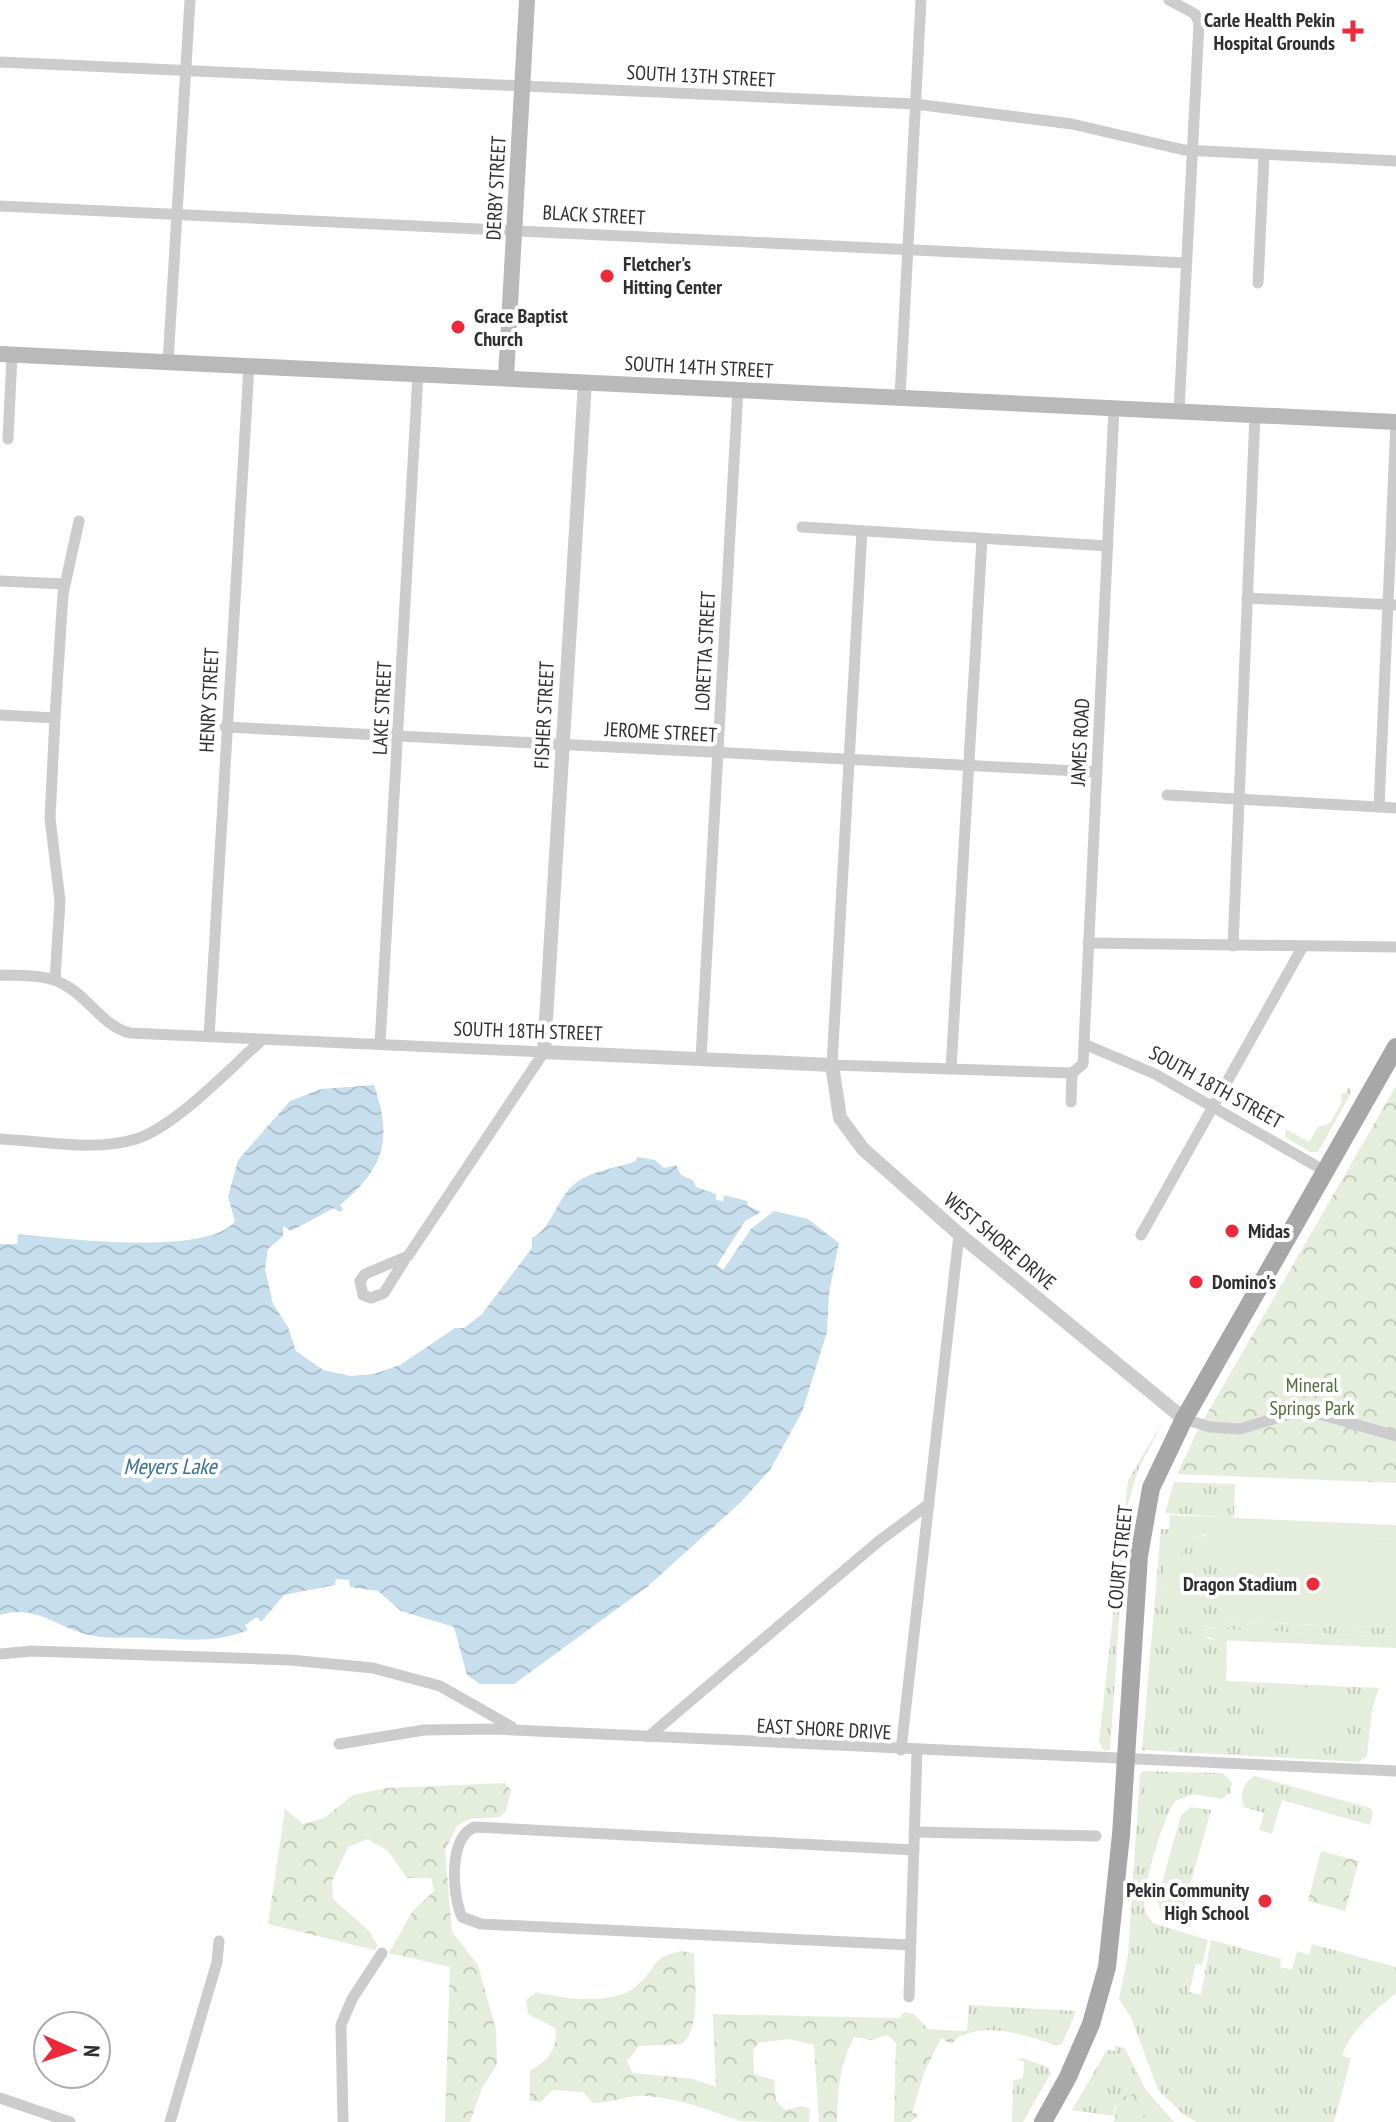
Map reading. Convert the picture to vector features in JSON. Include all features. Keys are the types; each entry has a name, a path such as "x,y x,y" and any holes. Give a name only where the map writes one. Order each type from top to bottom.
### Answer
{"main road":[{"name":"DERBY STREET","path":"506,377 527,0"},
{"name":"SOUTH 14TH STREET","path":"6,354 1396,422"},
{"name":"COURT STREET","path":"1043,2122 1068,2077 1091,2024 1107,1967 1145,1511 1155,1477 1184,1419 1396,1047"}],"street":[{"path":"168,362 190,0"},
{"path":"900,397 921,0"},
{"path":"1169,0 1198,17 1179,411"},
{"name":"SOUTH 13TH STREET","path":"0,62 915,104 1072,124 1192,150 1396,161"},
{"path":"1258,283 1264,156"},
{"name":"BLACK STREET","path":"0,206 1186,263"},
{"path":"6,354 8,439"},
{"name":"HENRY STREET","path":"209,1037 225,727 249,366"},
{"name":"LAKE STREET","path":"380,1044 418,374"},
{"name":"FISHER STREET","path":"544,1052 585,382"},
{"name":"LORETTA STREET","path":"701,1058 738,389"},
{"name":"JAMES ROAD","path":"1072,1073 1083,1064 1114,408"},
{"path":"1233,946 1255,415"},
{"path":"1379,807 1392,605 1396,422"},
{"path":"0,975 55,980 60,901 50,818 55,718 64,584 79,521"},
{"path":"802,527 1108,546"},
{"path":"832,1065 862,531"},
{"path":"951,1069 982,539"},
{"path":"0,581 64,584"},
{"path":"1247,598 1392,605"},
{"path":"0,715 55,718"},
{"name":"JEROME STREET","path":"225,727 1096,772"},
{"path":"1167,795 1396,808"},
{"path":"1088,943 1396,947"},
{"path":"1141,1235 1302,948"},
{"name":"SOUTH 18TH STREET","path":"55,980 120,1031 262,1040 1072,1073"},
{"path":"0,1139 113,1143 137,1139 165,1124 262,1040"},
{"name":"SOUTH 18TH STREET","path":"1084,1044 1155,1074 1325,1171"},
{"path":"404,1261 544,1052"},
{"name":"WEST SHORE DRIVE","path":"832,1065 835,1101 851,1135 959,1234 1184,1419"},
{"path":"1071,1102 1072,1073"},
{"path":"901,1750 959,1234"},
{"path":"1184,1419 1210,1427 1240,1429 1296,1412 1312,1412 1396,1436"},
{"path":"648,1737 879,1541 929,1504"},
{"path":"0,1654 32,1651 290,1660 373,1668 440,1686 520,1730"},
{"name":"EAST SHORE DRIVE","path":"339,1744 424,1730 520,1730 1125,1761 1396,1771"},
{"path":"909,1997 917,1751"},
{"path":"910,1945 481,1924 465,1920 457,1906 455,1893 458,1848 465,1831 480,1827 914,1850"},
{"path":"914,1832 1096,1836"},
{"path":"170,2122 217,1962 219,1941"},
{"path":"343,2122 341,2025 352,1999 382,1953"},
{"path":"0,2098 70,2122"}],"green space":[{"name":"Mineral Springs Park","path":"1396,1086 1396,1483 1177,1474 1201,1424"},
{"path":"1349,1087 1351,1093 1318,1152 1310,1152 1285,1137 1286,1129 1309,1142 1318,1127 1330,1123 1342,1102 1341,1093 1345,1094"},
{"path":"1164,1420 1138,1470 1127,1507 1110,1750 1104,1751 1099,1742 1128,1480"},
{"path":"1174,1482 1235,1484 1234,1518 1165,1513"},
{"path":"1170,1515 1396,1525 1396,1539 1206,1534 1181,1554 1173,1582 1183,1610 1210,1628 1396,1637 1396,1648 1218,1640 1189,1631 1168,1608 1161,1578 1171,1549 1188,1531 1169,1529"},
{"path":"1161,1529 1189,1530 1162,1588 1208,1639 1227,1640 1226,1681 1379,1688 1372,1709 1367,1756 1358,1762 1142,1750"},
{"path":"1223,1532 1396,1539 1396,1546 1219,1621 1396,1628 1396,1637 1219,1629 1198,1623 1183,1611 1175,1596 1172,1579 1176,1562 1186,1547 1202,1537"},
{"path":"1221,1540 1396,1546 1396,1628 1218,1621"},
{"path":"1265,1686 1348,1689 1345,1743 1263,1740"},
{"path":"1143,1771 1223,1773 1232,1783 1230,1793 1221,1799 1194,1794 1175,1801 1150,1868 1144,1906 1153,1923 1208,1940 1202,1965 1196,1964 1189,1992 1201,1995 1211,1940 1281,1959 1280,1967 1292,1970 1297,1951 1309,1955 1312,1944 1396,1967 1396,1993 1358,2029 1342,2056 1351,2058 1334,2122 1197,2122 1184,2115 1158,2090 1131,2017 1119,1999 1128,1955 1140,1774"},
{"path":"1255,1776 1370,1808 1373,1813 1370,1825 1282,1800 1272,1834 1259,1830 1264,1813 1244,1807 1242,1798 1245,1785"},
{"path":"505,1783 511,1790 506,1811 499,1817 469,1819 457,1826 445,1850 452,1932 478,1965 496,2030 497,2065 482,2088 470,2122 445,2122 450,1967 389,1953 412,1912 434,1891 431,1878 407,1878 388,1851 368,1839 348,1847 332,1881 333,1899 369,1931 378,1946 375,1950 268,1924 285,1809 303,1824 324,1818 353,1795 387,1788"},
{"path":"1191,1807 1211,1810 1180,1921 1162,1914 1157,1900 1181,1815"},
{"path":"1321,1851 1359,1861 1345,1911 1308,1901"},
{"path":"681,1951 694,1953 696,2002 692,2026 682,2044 639,2046 627,2061 633,2073 693,2079 716,2087 713,2014 899,2018 905,2012 914,2014 928,2029 960,2031 961,2035 951,2044 941,2038 924,2073 912,2113 919,2114 911,2122 894,2122 896,2043 887,2035 872,2040 854,2037 842,2068 837,2122 819,2122 814,2045 790,2039 758,2043 753,2051 754,2074 774,2080 776,2101 785,2110 801,2106 810,2109 809,2122 740,2121 683,2102 648,2096 593,2103 583,2092 552,2090 541,2102 530,2101 530,2071 550,2054 556,2035 555,2028 528,2014 526,2000 536,1992 586,1999 613,1997 634,1988 663,1957"},
{"path":"969,2005 1076,2011 1062,2044 1056,2046 1034,2038 996,2031 971,2032 961,2036 960,2031 967,2031"},
{"path":"1115,2046 1125,2048 1146,2090 1174,2122 1145,2122 1144,2102 1137,2094 1115,2104 1114,2116 1072,2110 1107,2050 1115,2051"},
{"path":"1022,2058 1047,2067 1051,2073 1023,2122 1012,2122 1013,2081 1023,2078 1024,2062 1016,2059"},
{"path":"1137,2093 1144,2102 1145,2122 1114,2122 1114,2099"}],"water":[{"name":"Meyers Lake","path":"374,1085 380,1104 383,1137 381,1152 367,1178 340,1205 343,1209 340,1212 334,1208 291,1231 283,1226 283,1236 268,1249 265,1269 273,1304 288,1327 296,1351 323,1370 350,1376 374,1374 400,1365 482,1314 532,1248 532,1238 549,1222 571,1187 593,1174 636,1161 637,1157 655,1160 664,1168 676,1165 681,1175 693,1180 696,1187 716,1194 716,1200 723,1201 724,1195 747,1201 748,1206 761,1212 745,1221 717,1265 723,1270 751,1229 774,1211 808,1219 839,1243 829,1293 827,1332 802,1412 770,1470 740,1503 647,1587 514,1684 480,1684 467,1675 454,1627 401,1611 378,1591 350,1587 349,1580 336,1579 335,1585 284,1595 261,1622 257,1617 245,1625 248,1630 211,1639 101,1637 81,1633 25,1612 0,1615 0,1244 17,1244 18,1234 98,1241 166,1242 196,1239 220,1232 235,1221 228,1197 238,1160 290,1101 321,1089"}],"place":[{"name":"Carle Health Pekin Hospital Grounds","path":"1353,31"},
{"name":"Fletcher's Hitting Center","path":"607,276"},
{"name":"Grace Baptist Church","path":"458,327"},
{"name":"Midas","path":"1232,1231"},
{"name":"Domino's","path":"1196,1282"},
{"name":"Dragon Stadium","path":"1313,1584"},
{"name":"Pekin Community High School","path":"1265,1901"}]}
